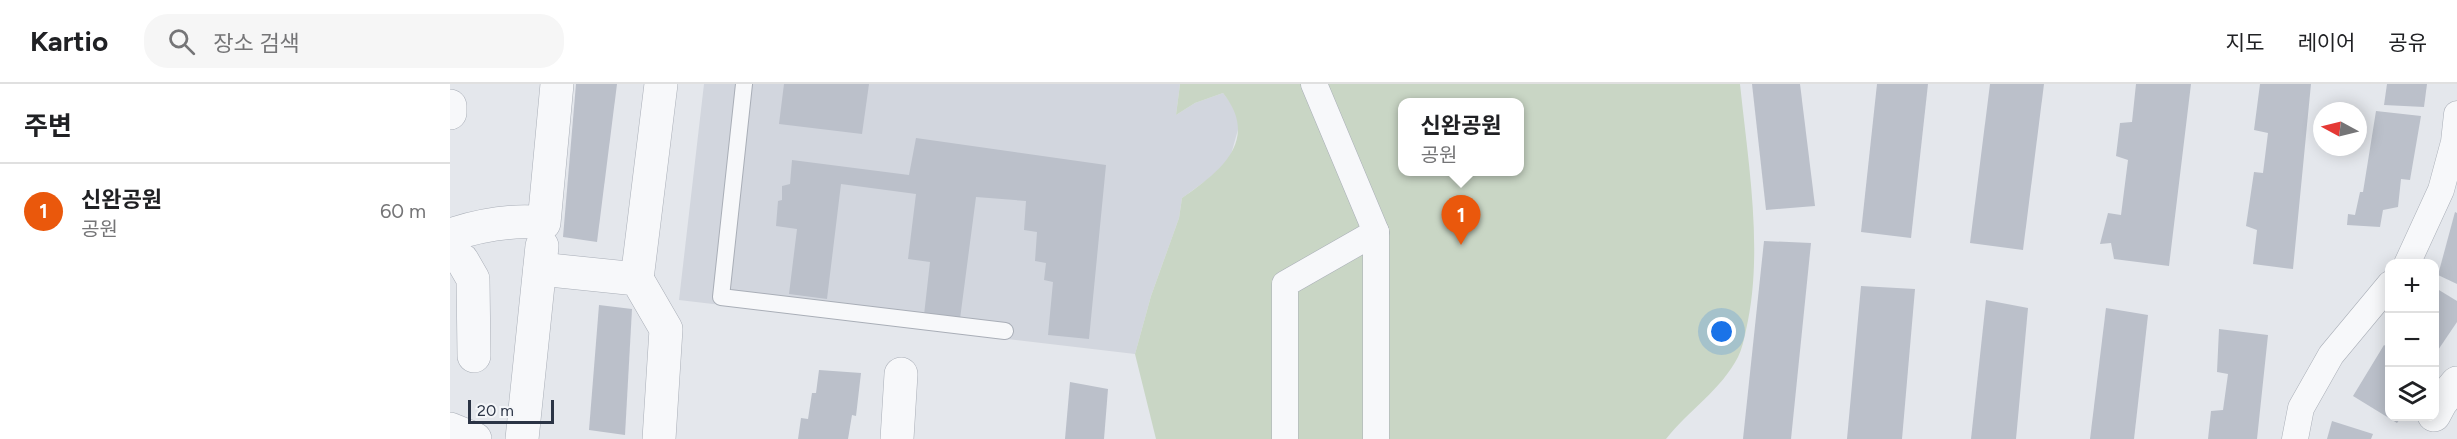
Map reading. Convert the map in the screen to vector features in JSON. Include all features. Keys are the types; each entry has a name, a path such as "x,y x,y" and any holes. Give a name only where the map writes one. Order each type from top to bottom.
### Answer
{"street":[{"path":"522,439 556,84"},
{"path":"659,439 666,329 637,279 661,84"},
{"path":"1314,84 1376,232 1376,439"},
{"path":"450,106 450,113"},
{"path":"2408,259 2441,190 2454,142 2457,114"},
{"path":"450,235 474,227 522,221 544,223"},
{"path":"1285,439 1286,284 1376,232"},
{"path":"450,254 462,260 473,279 474,356"},
{"path":"540,269 637,279"},
{"path":"2295,439 2301,408 2331,355 2385,290"},
{"path":"897,439 901,374"},
{"path":"2439,406 2457,383"},
{"path":"2422,439 2431,421"},
{"path":"450,429 475,439"}],"lane":[{"path":"744,84 721,297 1005,331"}],"shaded area":[{"path":"704,84 1180,84 1176,115 1195,103 1223,93 1235,109 1239,126 1230,158 1211,177 1182,198 1179,218 1151,296 1135,354 679,300"}],"green space":[{"path":"1180,84 1740,84 1753,207 1754,270 1751,301 1739,354 1723,380 1666,439 1156,439 1135,354 1151,296 1179,218 1182,198 1209,177 1231,154 1238,126 1234,110 1223,93 1195,103 1176,115"}],"building":[{"path":"576,84 617,84 597,242 563,237"},
{"path":"784,84 869,84 862,134 779,124"},
{"path":"1752,84 1800,84 1815,206 1766,210"},
{"path":"1877,84 1928,84 1911,238 1861,232"},
{"path":"1990,84 2044,84 2023,250 1970,243"},
{"path":"2136,84 2191,84 2169,266 2114,259 2111,243 2100,244 2108,213 2121,215 2128,160 2116,156 2120,123 2132,122"},
{"path":"2260,84 2311,84 2293,269 2253,264 2257,230 2246,226 2254,172 2263,173 2268,133 2254,130"},
{"path":"2387,84 2427,84 2424,107 2384,105"},
{"path":"2376,111 2421,116 2410,180 2401,179 2398,207 2383,210 2380,227 2347,225 2348,214 2355,215 2360,192 2363,192"},
{"path":"916,138 1106,165 1089,339 1048,335 1053,282 1044,280 1046,263 1035,261 1037,232 1024,230 1026,201 976,197 960,319 924,315 930,262 908,259 916,194 841,184 827,299 789,294 797,229 776,226 778,201 782,200 782,186 790,184 792,160 909,175"},
{"path":"2455,212 2457,213 2457,284 2439,275"},
{"path":"1764,241 1811,243 1791,439 1743,439"},
{"path":"1861,286 1915,289 1902,439 1847,439"},
{"path":"2439,290 2457,301 2457,322 2439,349"},
{"path":"1986,300 2028,308 2016,439 1971,439"},
{"path":"599,305 632,309 625,435 589,430"},
{"path":"2106,308 2148,315 2134,439 2090,439"},
{"path":"2219,329 2268,335 2257,439 2208,439 2211,411 2223,410 2228,374 2217,372"},
{"path":"2384,345 2385,416 2353,396"},
{"path":"819,370 861,373 856,416 852,415 848,439 798,439 801,418 808,419 812,393 816,393"},
{"path":"1070,382 1108,389 1104,439 1065,439"},
{"path":"2332,421 2373,434 2371,439 2327,439"}],"place":[{"name":"신완공원","path":"1461,245"}]}
